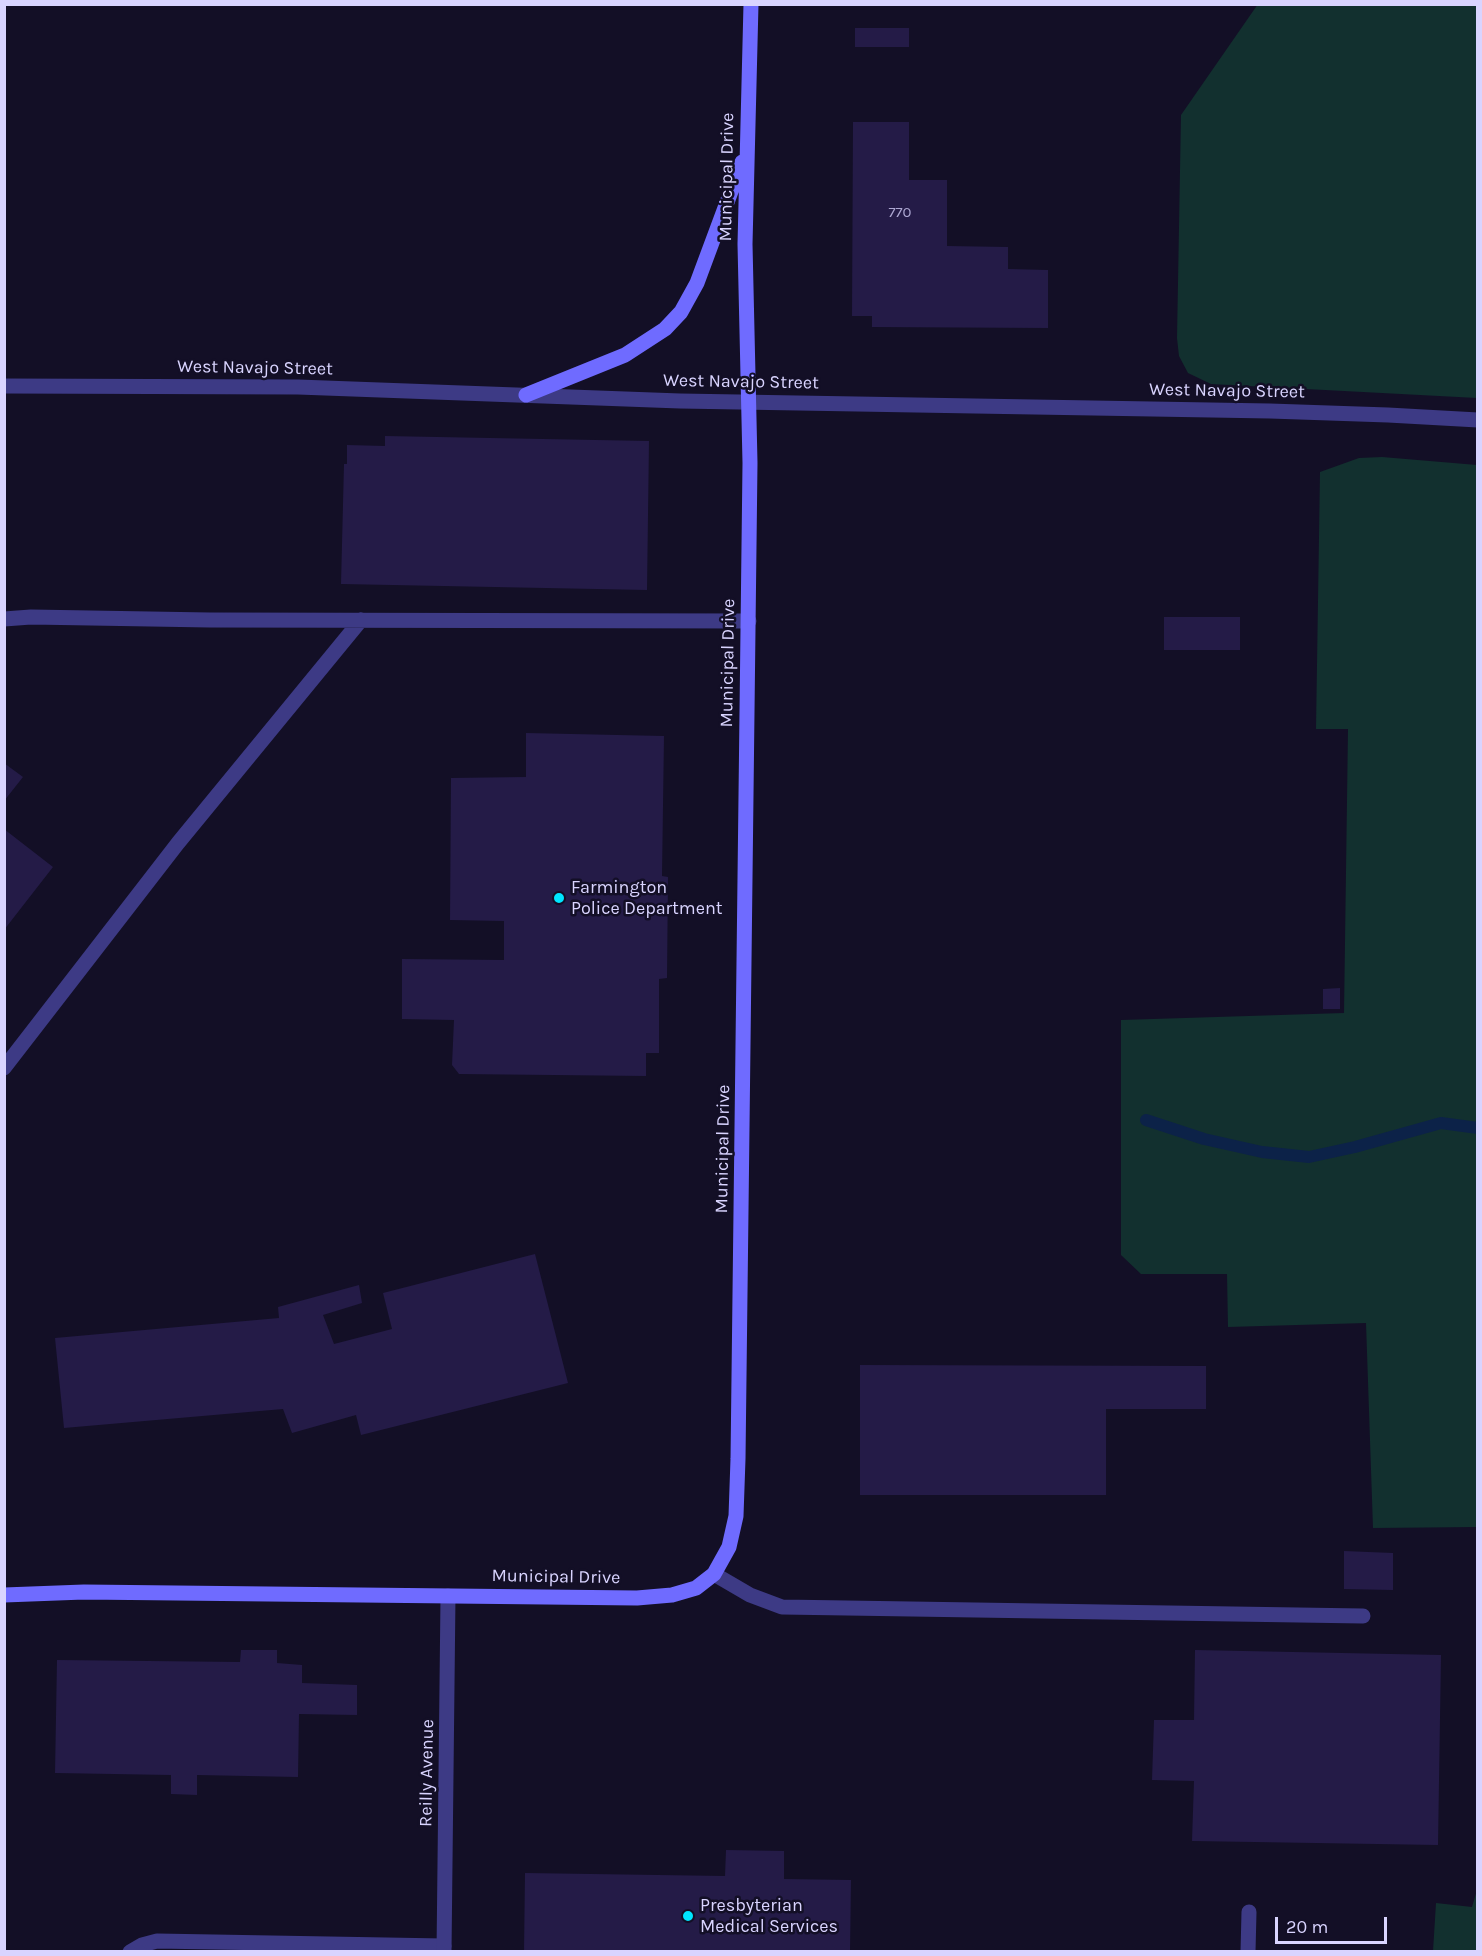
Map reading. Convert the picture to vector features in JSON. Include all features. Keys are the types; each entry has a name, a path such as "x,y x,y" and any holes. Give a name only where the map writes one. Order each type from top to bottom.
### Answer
{"main road":[{"name":"Municipal Drive","path":"4,1595 84,1592 637,1598 672,1595 696,1588 714,1574 729,1547 736,1515 738,1459 748,621 749,402 745,244 751,4"},
{"path":"526,394 625,355 665,329 681,312 697,283 746,150"}],"street":[{"name":"West Navajo Street","path":"4,386 298,387 749,402 1259,411 1478,420"},
{"path":"4,619 31,617 748,621"},
{"path":"4,1068 178,843 361,620"},
{"path":"714,1574 750,1595 782,1607 1363,1616"},
{"name":"Reilly Avenue","path":"444,1949 448,1596"},
{"path":"1248,1952 1249,1912"},
{"path":"130,1952 142,1945 157,1941 444,1949"}],"green space":[{"path":"1258,4 1477,5 1477,398 1211,384 1188,373 1179,356 1177,338 1181,115"},
{"path":"1382,457 1477,465 1477,1527 1373,1528 1366,1323 1228,1327 1227,1274 1141,1274 1121,1255 1121,1020 1344,1013 1348,729 1316,729 1320,472 1359,458"},
{"path":"1477,1890 1477,1951 1433,1951 1436,1903 1472,1907"}],"building":[{"path":"855,28 909,28 909,47 855,47"},
{"path":"853,122 909,122 909,180 947,180 947,246 1008,247 1008,269 1048,270 1048,328 872,327 872,316 852,316"},
{"path":"385,436 649,441 647,590 341,584 344,464 347,464 347,445 385,446"},
{"path":"1164,617 1240,617 1240,650 1164,650"},
{"name":"Farmington Police Department","path":"526,733 664,736 662,876 668,877 667,978 659,979 659,1053 646,1053 646,1076 459,1074 452,1065 454,1020 402,1019 402,959 504,960 504,921 450,920 451,778 526,777"},
{"path":"4,763 23,777 4,801"},
{"path":"4,829 53,867 4,930"},
{"path":"1340,988 1340,1009 1323,1009 1323,989"},
{"path":"535,1254 568,1383 361,1435 356,1415 292,1433 283,1409 64,1428 55,1338 279,1318 278,1307 359,1285 362,1303 323,1315 334,1344 392,1329 383,1293"},
{"path":"860,1365 1206,1366 1206,1409 1106,1409 1106,1495 860,1495"},
{"path":"1344,1551 1393,1553 1393,1590 1344,1589"},
{"path":"241,1650 277,1650 277,1663 302,1665 302,1683 357,1685 357,1715 299,1714 298,1777 197,1775 197,1795 171,1794 171,1775 55,1773 57,1660 240,1662"},
{"path":"1195,1650 1441,1655 1438,1845 1192,1841 1194,1781 1152,1780 1154,1720 1194,1720"},
{"name":"Presbyterian Medical Services","path":"726,1850 784,1851 784,1879 851,1880 850,1952 524,1952 525,1873 725,1876"}],"waterway":[{"path":"1146,1120 1204,1139 1262,1152 1309,1157 1441,1123 1478,1128"}],"place":[{"name":"Farmington Police Department","path":"559,898"},
{"name":"Presbyterian Medical Services","path":"688,1916"}]}
